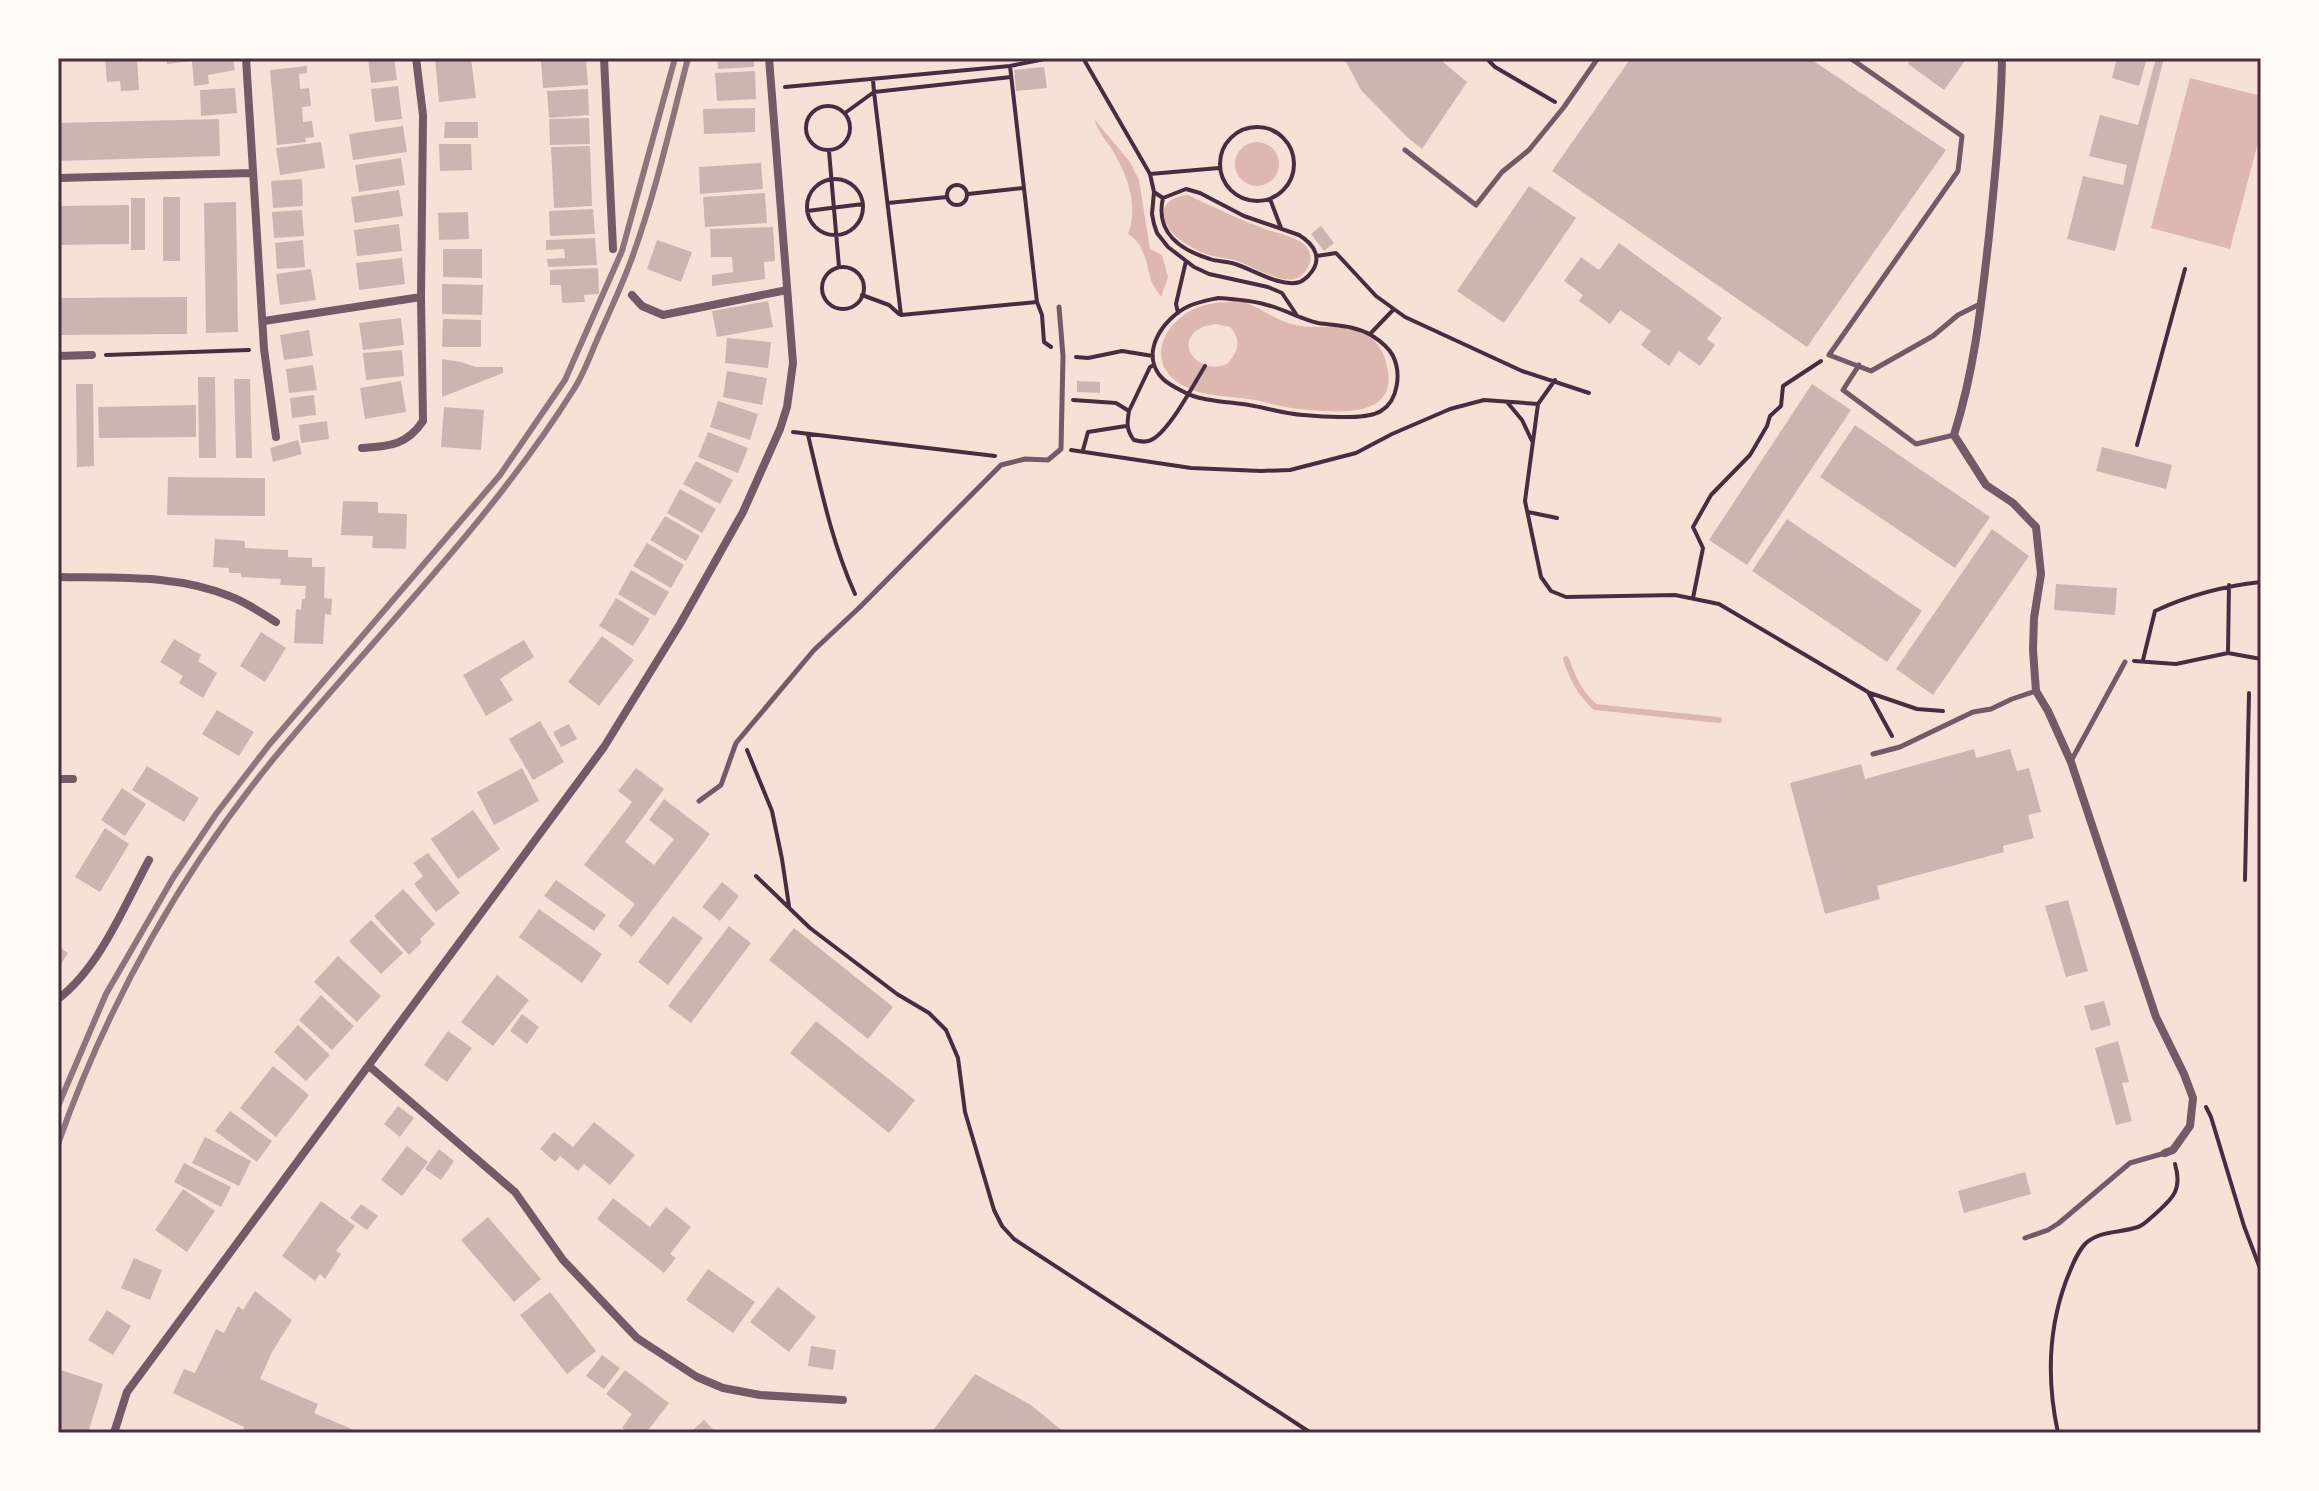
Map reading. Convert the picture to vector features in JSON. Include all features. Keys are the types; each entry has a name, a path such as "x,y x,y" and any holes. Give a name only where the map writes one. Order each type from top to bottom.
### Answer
{"street":[{"path":"246,58 264,349 276,437"},
{"path":"362,448 394,445 414,435 423,421 423,115 416,58"},
{"path":"604,58 613,249"},
{"path":"114,1433 127,1392 604,747 680,624 743,512 780,429 787,407 793,363 769,58"},
{"path":"2002,58 2002,97 1976,349 1967,396 1954,435 1986,485 2013,503 2036,527 2041,574 2034,618 2036,691 2071,762 2156,1017 2193,1098 2190,1126 2169,1152"},
{"path":"58,178 253,173"},
{"path":"632,295 642,306 663,315 787,290"},
{"path":"264,321 421,297"},
{"path":"58,356 92,355"},
{"path":"58,577 186,582 233,597 276,622"},
{"path":"58,779 73,779"},
{"path":"58,999 75,987 91,967 149,860"},
{"path":"369,1066 515,1192 563,1260 637,1338 697,1377 723,1388 760,1395 843,1400"}],"lane":[{"path":"1405,150 1476,205 1502,172 1529,150 1598,58"},
{"path":"1850,58 1962,136 1958,171 1829,355 1871,371 1933,336 1958,315 1981,303"},
{"path":"699,801 721,785 736,743 814,650 1001,465 1025,459 1048,460 1061,449 1063,356 1059,307"},
{"path":"1859,365 1843,390 1916,444 1954,435"},
{"path":"2071,762 2125,662"},
{"path":"1873,754 1900,747 1973,712 1991,709 2036,691"},
{"path":"2025,1238 2059,1223 2130,1163 2169,1152"}],"path":[{"path":"771,88 1010,66 1050,58"},
{"path":"1083,58 1150,174 1154,192 1152,214 1157,233 1168,247 1209,274 1282,293 1298,316"},
{"path":"1486,58 1495,67 1564,107"},
{"path":"1010,66 1044,342 1063,356 1088,358 1122,351 1153,356"},
{"path":"845,113 874,92 1011,77"},
{"path":"873,80 901,315"},
{"path":"818,108 839,108 845,113 850,134 842,146 829,151 821,150 809,141 807,119 818,108"},
{"path":"1245,128 1270,129 1289,146 1293,158 1289,183 1270,199 1259,201 1237,196 1223,179 1219,168 1225,144 1245,128"},
{"path":"829,151 839,267"},
{"path":"1150,174 1219,168"},
{"path":"831,179 849,182 861,195 863,204 859,221 846,233 837,235 821,231 807,211 810,194 816,186 831,179"},
{"path":"956,185 964,187 968,194 965,202 959,205 951,204 947,197 949,189 956,185"},
{"path":"968,194 1023,188"},
{"path":"1186,189 1200,193 1244,216 1306,239 1317,256 1315,267 1298,283 1283,282 1235,264 1212,260 1190,250 1164,229 1160,213 1163,198 1186,189"},
{"path":"1154,192 1163,198"},
{"path":"888,203 947,197"},
{"path":"1270,199 1281,228"},
{"path":"807,211 863,204"},
{"path":"1317,256 1336,253 1376,296 1416,322 1522,371 1589,393"},
{"path":"1178,313 1176,304 1186,261"},
{"path":"839,267 852,269 861,277 862,295 859,301 846,308 832,306 823,294 823,280 839,267"},
{"path":"2137,445 2185,269"},
{"path":"862,295 889,305 901,315 1037,302"},
{"path":"1218,298 1243,300 1370,334 1392,353 1398,374 1395,392 1380,412 1344,416 1288,414 1187,394 1163,379 1153,356 1155,337 1178,313 1198,302 1218,298"},
{"path":"1370,334 1393,309"},
{"path":"92,355 264,349"},
{"path":"1693,598 1703,548 1693,527 1711,495 1750,455 1770,416 1781,406 1783,386 1829,355"},
{"path":"1155,365 1150,367 1129,411 1126,426 1134,440 1150,441 1166,425 1205,366"},
{"path":"1555,380 1538,404 1525,501 1541,577 1551,591 1566,597 1675,595 1719,604 1868,692 1927,711"},
{"path":"1063,399 1116,403 1129,411"},
{"path":"1061,449 1191,468 1290,470 1356,453 1450,409 1484,400 1538,404"},
{"path":"1507,402 1522,420 1533,443"},
{"path":"1082,451 1088,432 1126,426"},
{"path":"780,429 808,435 1025,459"},
{"path":"808,435 843,567 860,607"},
{"path":"1528,512 1557,518"},
{"path":"2143,660 2155,611 2176,601 2229,585 2261,582"},
{"path":"2228,653 2229,585"},
{"path":"2125,662 2143,660 2176,664 2228,653 2261,659"},
{"path":"1868,692 1900,747"},
{"path":"2245,880 2249,693"},
{"path":"742,736 772,811 789,907"},
{"path":"756,876 810,928 897,994 929,1013 946,1030 958,1058 965,1112 994,1210 1002,1226 1014,1239 1311,1433"},
{"path":"2188,1085 2196,1085 2211,1117 2261,1271"},
{"path":"2058,1433 2052,1398 2051,1349 2057,1313 2073,1264 2086,1244 2100,1234 2141,1227 2171,1200 2178,1181 2169,1152"}],"shaded area":[{"path":"2190,78 2261,96 2261,131 2230,249 2151,228"},
{"path":"1095,120 1130,162 1139,180 1150,249 1162,255 1168,277 1161,297 1152,282 1141,248 1128,234 1132,212 1130,190 1122,168"},
{"path":"1257,142 1273,148 1279,164 1273,180 1257,186 1241,180 1235,164 1241,148"},
{"path":"1188,195 1300,242 1310,253 1308,267 1296,279 1281,279 1190,246 1175,236 1164,215 1171,200"},
{"path":"1241,301 1291,324 1345,328 1368,336 1379,346 1386,361 1388,384 1384,396 1374,405 1361,409 1313,410 1207,394 1176,381 1167,372 1161,352 1163,341 1175,322 1194,309","holes":["1216,324 1230,327 1237,346 1227,364 1209,366 1194,358 1189,344 1197,330"]}],"building":[{"path":"105,58 137,58 139,90 121,91 120,81 107,82"},
{"path":"166,58 233,58 235,70 208,75 209,84 194,86 192,61 167,64"},
{"path":"368,58 394,58 397,80 371,83"},
{"path":"435,58 471,58 476,98 439,102"},
{"path":"586,58 588,85 543,88 541,60"},
{"path":"717,58 754,58 754,67 718,69"},
{"path":"1344,58 1438,58 1467,82 1422,149 1361,90"},
{"path":"1631,58 1809,58 1946,150 1807,347 1552,171"},
{"path":"1912,58 1967,58 1944,90 1908,64"},
{"path":"2117,58 2147,58 2139,86 2112,78"},
{"path":"2156,58 2164,58 2115,251 2067,239 2083,176 2123,185 2127,165 2089,156 2100,115 2138,125"},
{"path":"307,66 307,73 299,74 300,89 309,88 311,106 302,107 303,122 312,121 314,137 305,138 306,142 277,145 270,70"},
{"path":"1044,67 1047,88 1016,91 1014,70"},
{"path":"755,71 756,99 717,101 715,73"},
{"path":"398,86 402,119 375,122 371,89"},
{"path":"235,88 237,113 201,116 200,90"},
{"path":"588,89 589,115 549,118 547,91"},
{"path":"755,108 755,132 704,134 703,109"},
{"path":"589,118 590,144 550,145 549,119"},
{"path":"219,119 220,156 58,161 58,123"},
{"path":"445,122 478,122 478,138 444,138"},
{"path":"403,126 407,152 353,160 349,134"},
{"path":"321,142 325,168 280,175 276,148"},
{"path":"439,144 471,144 472,170 440,171"},
{"path":"590,146 592,206 554,208 551,147"},
{"path":"401,158 405,185 359,192 355,165"},
{"path":"761,163 763,189 700,194 699,167"},
{"path":"302,179 303,206 273,208 271,181"},
{"path":"1529,186 1576,218 1504,323 1457,291"},
{"path":"399,190 403,216 355,223 351,197"},
{"path":"765,193 767,223 705,227 703,197"},
{"path":"163,197 180,197 180,261 163,261"},
{"path":"131,198 145,198 145,250 131,250"},
{"path":"236,202 238,332 206,333 204,203"},
{"path":"129,205 129,244 58,245 58,206"},
{"path":"593,209 595,234 550,236 549,211"},
{"path":"302,210 304,236 274,238 272,212"},
{"path":"468,212 469,239 439,240 438,213"},
{"path":"399,224 402,251 357,256 354,230"},
{"path":"1321,226 1334,243 1324,251 1311,234"},
{"path":"773,227 775,261 764,262 765,279 712,286 712,275 733,272 732,257 711,257 710,229"},
{"path":"595,238 597,265 548,267 547,259 565,258 564,249 546,250 546,240"},
{"path":"303,240 305,267 277,269 275,243"},
{"path":"657,240 692,252 681,282 647,269"},
{"path":"1619,243 1722,318 1707,339 1715,345 1700,366 1679,351 1669,366 1641,345 1651,331 1620,310 1610,324 1579,301 1583,295 1564,281 1581,257 1599,270"},
{"path":"443,249 482,249 482,278 443,277"},
{"path":"402,258 405,284 359,290 356,263"},
{"path":"598,268 599,294 584,295 585,302 562,303 561,285 550,285 550,270"},
{"path":"311,269 316,300 280,305 276,274"},
{"path":"442,284 483,285 482,315 442,314"},
{"path":"187,297 187,334 58,335 58,298"},
{"path":"768,301 773,327 717,337 712,311"},
{"path":"401,318 404,345 363,350 359,323"},
{"path":"443,319 481,320 481,347 442,347"},
{"path":"309,330 313,356 284,360 280,335"},
{"path":"727,338 771,342 768,368 725,363"},
{"path":"402,350 404,376 366,380 363,353"},
{"path":"442,359 476,367 503,367 503,373 442,397"},
{"path":"313,365 317,390 289,393 286,369"},
{"path":"727,371 767,378 762,405 723,397"},
{"path":"198,377 215,377 216,458 199,458"},
{"path":"234,379 250,379 252,458 236,458"},
{"path":"401,381 406,412 365,419 360,388"},
{"path":"1077,381 1100,382 1100,393 1077,392"},
{"path":"76,384 93,384 94,466 77,467"},
{"path":"1812,384 1851,410 1747,565 1709,540"},
{"path":"314,395 316,415 292,418 290,398"},
{"path":"718,401 758,414 750,440 710,427"},
{"path":"196,405 196,437 99,438 98,407"},
{"path":"444,407 484,410 481,450 441,447"},
{"path":"327,421 329,439 301,443 299,425"},
{"path":"1855,425 1990,517 1955,568 1820,477"},
{"path":"708,432 748,448 738,473 698,457"},
{"path":"298,440 302,454 273,462 270,448"},
{"path":"2102,447 2172,465 2166,489 2096,471"},
{"path":"696,461 733,480 720,504 683,484"},
{"path":"168,477 265,478 265,516 167,515"},
{"path":"680,489 716,509 702,533 667,513"},
{"path":"343,501 378,502 378,513 407,514 406,549 372,548 373,536 341,535"},
{"path":"665,516 700,536 686,561 650,540"},
{"path":"1787,519 1922,611 1887,662 1752,571"},
{"path":"1992,529 2029,556 1933,695 1896,669"},
{"path":"215,539 245,541 245,548 288,550 288,557 312,558 312,567 325,567 324,598 332,599 331,615 325,614 323,644 294,643 296,609 301,610 306,586 280,585 281,579 241,577 241,573 229,573 229,568 213,567"},
{"path":"647,543 684,565 671,588 633,566"},
{"path":"631,570 669,592 655,616 618,594"},
{"path":"2056,584 2117,588 2115,615 2054,610"},
{"path":"616,598 650,619 633,646 599,626"},
{"path":"261,632 286,648 265,682 240,666"},
{"path":"602,636 634,660 599,706 568,682"},
{"path":"174,639 201,655 198,661 217,673 203,698 179,683 183,676 160,662"},
{"path":"524,640 534,657 500,679 513,700 486,716 463,675"},
{"path":"217,710 254,732 239,756 202,734"},
{"path":"540,721 564,762 533,780 509,739"},
{"path":"569,724 577,739 561,747 553,732"},
{"path":"1974,749 1976,758 2010,749 2017,771 2029,768 2041,812 2028,815 2034,838 2003,846 2004,852 1877,886 1880,899 1825,914 1790,783 1861,764 1865,779"},
{"path":"147,766 199,798 184,822 132,790"},
{"path":"522,768 539,801 494,825 477,792"},
{"path":"636,768 664,789 625,842 654,865 674,839 649,820 664,799 710,834 632,937 618,926 635,904 584,865 632,802 618,791"},
{"path":"122,788 146,804 125,836 101,820"},
{"path":"473,810 500,849 458,879 431,839"},
{"path":"105,828 129,844 100,892 75,877"},
{"path":"428,853 460,893 436,912 414,884 423,876 413,863"},
{"path":"556,880 606,915 594,931 544,896"},
{"path":"722,882 739,896 720,921 702,907"},
{"path":"403,889 435,924 409,955 374,916"},
{"path":"2068,900 2088,971 2066,977 2045,906"},
{"path":"539,909 602,954 582,983 519,937"},
{"path":"673,916 703,938 668,985 638,962"},
{"path":"371,920 403,953 381,974 349,941"},
{"path":"729,926 751,943 691,1023 668,1006"},
{"path":"794,928 893,1007 868,1039 769,960"},
{"path":"58,946 68,953 58,969"},
{"path":"338,956 381,996 357,1022 314,982"},
{"path":"497,975 529,1000 493,1046 461,1022"},
{"path":"321,995 354,1026 332,1050 299,1020"},
{"path":"2104,1001 2111,1025 2091,1031 2084,1006"},
{"path":"522,1014 539,1027 527,1044 510,1031"},
{"path":"816,1021 915,1100 889,1133 790,1053"},
{"path":"298,1025 330,1055 306,1081 274,1052"},
{"path":"448,1031 472,1048 447,1082 424,1065"},
{"path":"2118,1041 2129,1082 2122,1083 2132,1121 2116,1125 2095,1048"},
{"path":"273,1066 309,1095 276,1137 240,1108"},
{"path":"398,1106 414,1118 400,1137 384,1124"},
{"path":"230,1111 272,1141 257,1162 215,1131"},
{"path":"594,1122 635,1155 610,1185 584,1164 578,1171 560,1156 555,1162 540,1149 554,1132 573,1147"},
{"path":"205,1137 251,1161 239,1186 192,1163"},
{"path":"407,1146 428,1162 402,1196 381,1180"},
{"path":"439,1149 454,1161 441,1180 425,1169"},
{"path":"184,1163 231,1187 221,1207 174,1182"},
{"path":"2025,1172 2031,1194 1964,1213 1958,1191"},
{"path":"183,1189 215,1211 187,1252 155,1230"},
{"path":"613,1198 650,1227 666,1207 691,1227 670,1254 676,1258 664,1273 597,1219"},
{"path":"321,1201 355,1226 336,1251 341,1254 325,1279 320,1274 315,1281 282,1256"},
{"path":"361,1204 378,1216 367,1230 350,1218"},
{"path":"488,1217 541,1279 514,1302 461,1240"},
{"path":"134,1258 162,1270 150,1300 121,1288"},
{"path":"708,1269 755,1302 733,1333 686,1300"},
{"path":"778,1287 816,1317 789,1352 750,1322"},
{"path":"255,1291 292,1320 260,1379 318,1404 314,1413 361,1433 242,1433 244,1427 173,1393 184,1369 195,1373 216,1329 224,1333 238,1306 243,1310"},
{"path":"550,1292 596,1351 567,1374 520,1315"},
{"path":"107,1310 131,1326 113,1355 88,1340"},
{"path":"811,1346 836,1350 833,1370 808,1366"},
{"path":"602,1355 620,1368 604,1389 586,1376"},
{"path":"58,1369 103,1384 88,1433 58,1433"},
{"path":"625,1370 669,1403 646,1433 629,1433 622,1428 632,1414 606,1394"},
{"path":"975,1374 1031,1405 1065,1433 931,1433"},
{"path":"704,1420 717,1433 690,1433"}],"waterway":[{"path":"1566,659 1577,685 1595,707 1719,720"}],"railway":[{"path":"58,1106 106,994 173,878 216,814 269,745 500,475 565,380 622,251 675,58"},
{"path":"58,1144 100,1039 125,988 212,841 280,751 507,485 578,382 622,284 641,231 688,58"}]}
